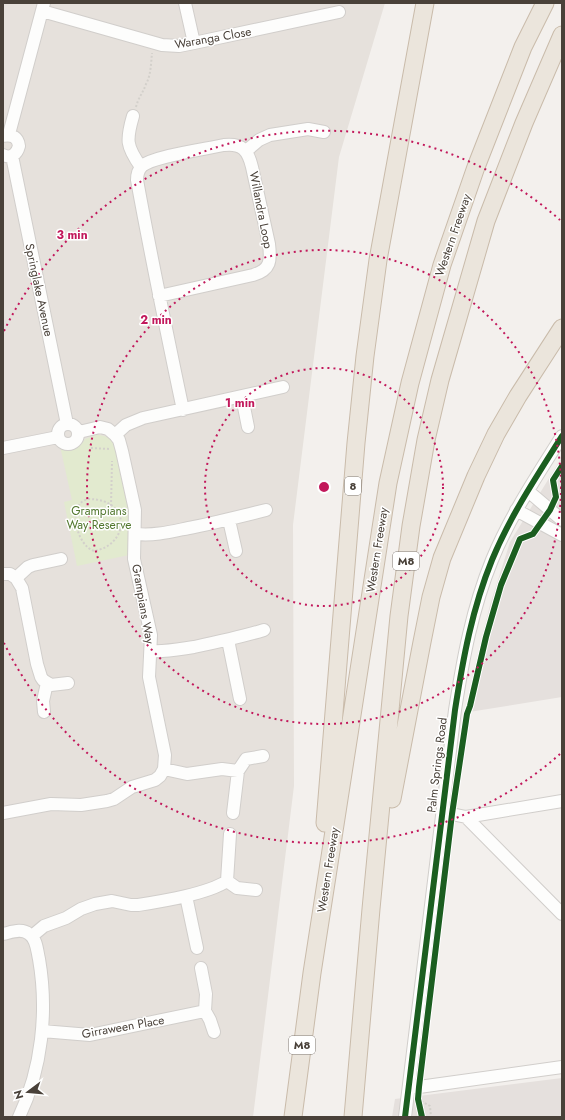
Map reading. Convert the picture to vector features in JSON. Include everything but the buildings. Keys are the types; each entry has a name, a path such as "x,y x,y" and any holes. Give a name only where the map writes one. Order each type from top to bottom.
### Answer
{"highway":[{"name":"8","path":"312,973 356,443 365,356 378,260 425,3"},
{"name":"Western Freeway","path":"293,1117 312,973 388,483 410,383 442,265 473,175 523,47 545,3"},
{"name":"M8","path":"354,1114 371,908 399,616 411,526 426,440 440,380 486,221 524,123 562,35"},
{"path":"354,1114 388,823 431,597 442,558 456,521 482,462 518,396 562,328"}],"street":[{"path":"186,3 194,43"},
{"path":"7,155 18,150 18,142 16,138 6,135 43,7"},
{"name":"Waranga Close","path":"43,7 158,44 171,46 194,43 339,12"},
{"path":"133,116 128,134 128,142 141,167"},
{"path":"183,410 159,296 137,180 137,173 141,167 155,159 224,145 236,145 246,151 259,140 270,135 308,129 324,132"},
{"name":"Willandra Loop","path":"159,296 262,273 267,268 270,254 269,244 252,167 249,155 246,151"},
{"name":"Springlake Avenue","path":"7,155 67,424"},
{"path":"79,432 100,428 108,429 115,435 132,421 283,387"},
{"path":"242,397 248,427"},
{"path":"67,424 74,426 79,432 78,439 71,445 64,444 58,437 59,430 63,425 67,424"},
{"name":"Grampians Way","path":"115,435 119,440 134,503 136,534 134,559 150,629 151,651 149,677 166,755 164,769"},
{"name":"Palm Springs Road","path":"406,1117 414,1086 442,812 464,654 471,626 492,560 516,510 562,436"},
{"path":"3,448 58,437"},
{"path":"528,491 562,520"},
{"path":"136,534 152,535 229,520 266,510"},
{"path":"516,510 562,535"},
{"path":"229,520 236,551"},
{"path":"16,578 33,565 61,559"},
{"path":"3,574 10,574 16,578 22,588 40,676 47,683 57,685 68,683"},
{"path":"151,651 169,651 228,640 264,630"},
{"path":"228,640 240,699"},
{"path":"44,712 42,701 47,683"},
{"path":"234,813 238,771 246,759 263,756"},
{"path":"3,813 51,804 81,805 108,801 114,799 132,787 155,780 160,776 164,769 188,774 222,769 238,771"},
{"path":"442,812 466,817 562,801"},
{"path":"466,817 562,914"},
{"path":"228,882 230,834"},
{"path":"228,882 238,888 256,890"},
{"path":"32,936 44,926 66,918 81,909 95,904 112,901 138,905 210,890 228,882"},
{"path":"186,896 197,948"},
{"path":"3,934 20,931 29,933 32,936 37,948 43,987 40,1049 34,1075 19,1117"},
{"path":"201,968 206,994 205,1011 214,1032"},
{"name":"Girraween Place","path":"42,1031 90,1035 205,1011"},
{"path":"414,1086 562,1067"}],"path":[{"path":"133,116 138,99 147,83 150,73 153,48"},
{"path":"92,448 112,449"},
{"path":"112,456 112,506"},
{"path":"88,499 100,500 112,506 118,511 122,522 117,535 102,549 94,551 91,550 87,547 79,535 76,520 77,507 80,502 88,499"},
{"path":"414,1086 421,1111"},
{"path":"418,1099 430,1106 431,1117"}],"shaded area":[{"path":"3,3 385,3 339,157 293,525 294,786 253,1117 3,1117"},
{"path":"562,457 562,697 469,712 473,674 490,605 510,542"},
{"path":"562,1078 562,1117 392,1117 395,1099"}],"green space":[{"name":"Grampians Way Reserve","path":"96,435 107,437 115,444 132,519 129,555 77,566 64,502 72,500 60,446 69,449 74,448 80,445 85,439"}],"cycle path":[{"path":"405,1117 455,710 469,634 485,578 499,544 524,496 562,436"},
{"path":"422,1117 418,1099 419,1087 452,814 467,714 486,637 501,585 520,539 533,534 550,510 556,497 553,480 562,466"}]}
